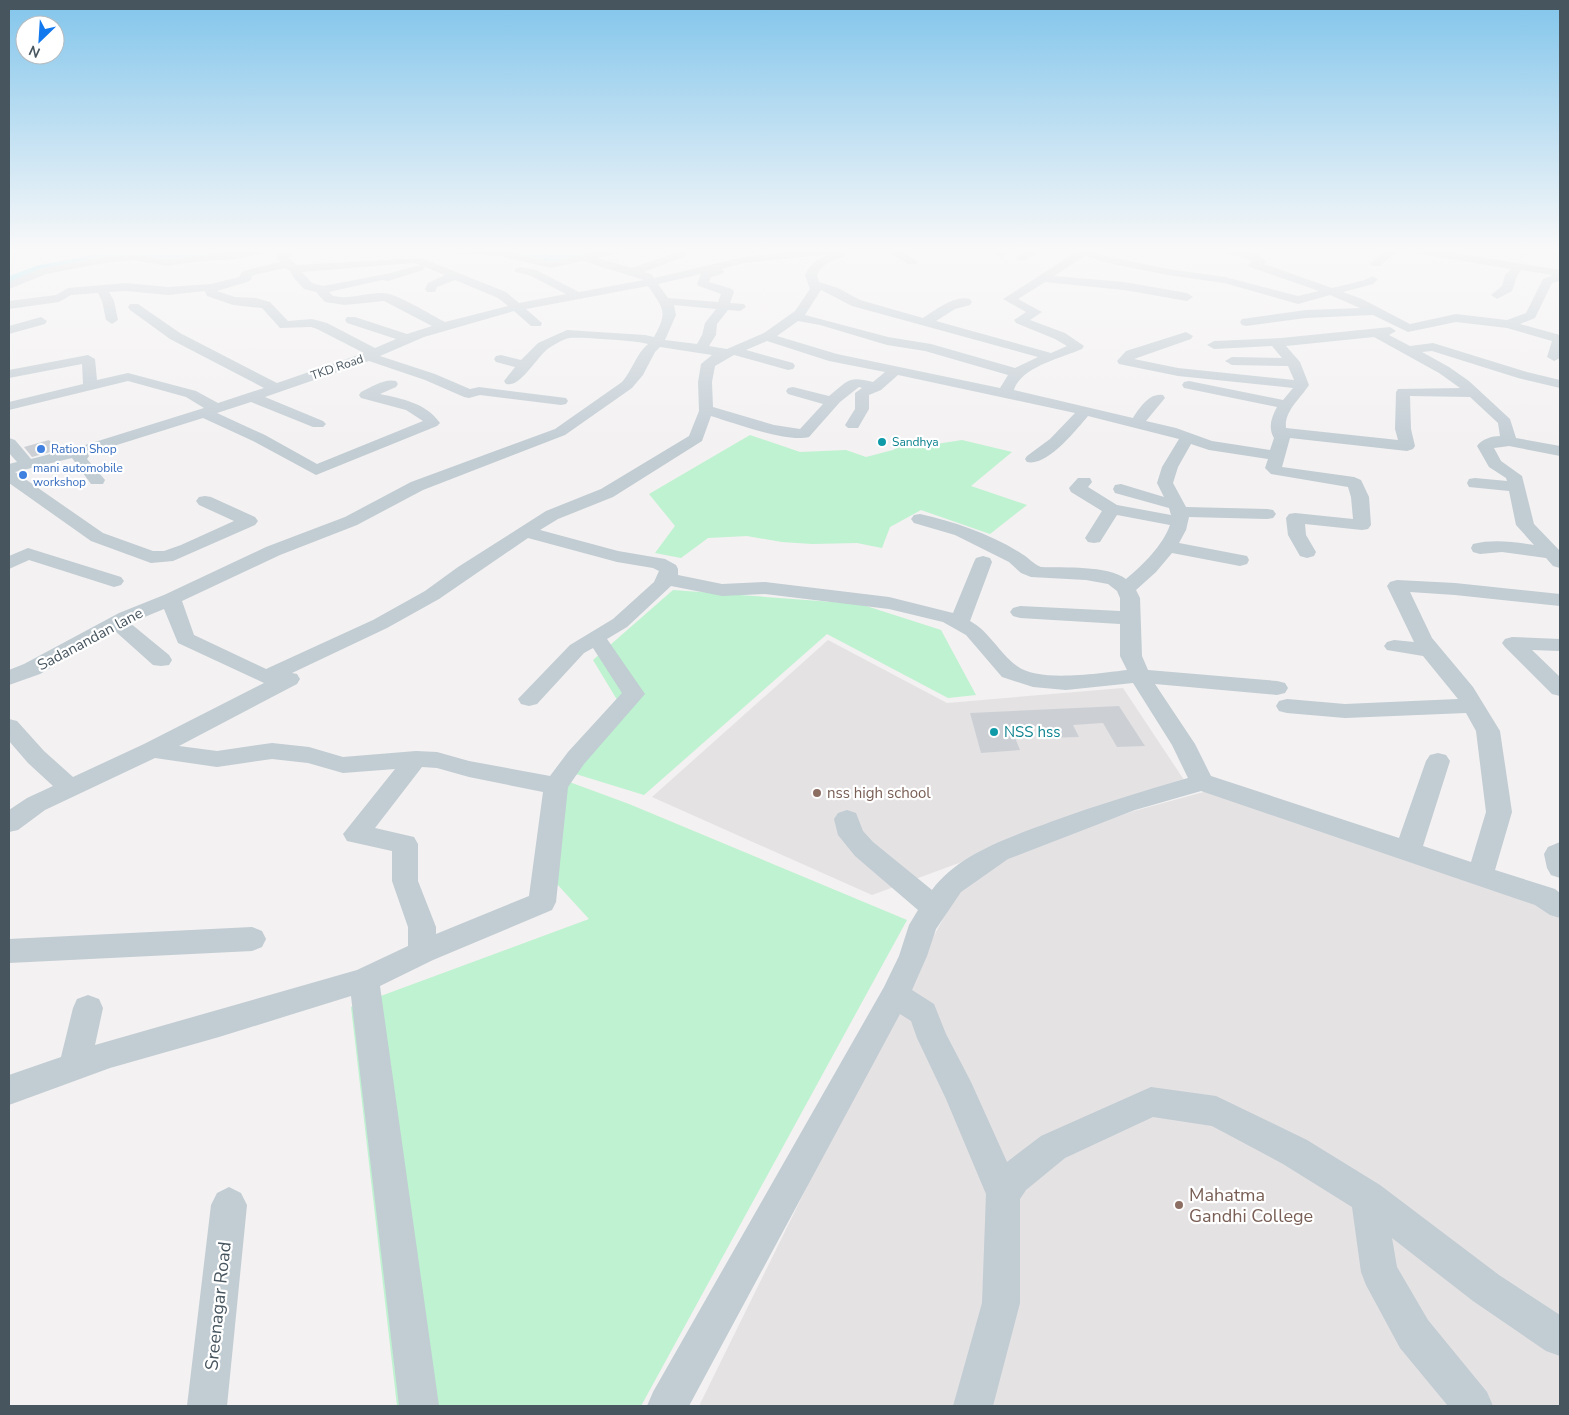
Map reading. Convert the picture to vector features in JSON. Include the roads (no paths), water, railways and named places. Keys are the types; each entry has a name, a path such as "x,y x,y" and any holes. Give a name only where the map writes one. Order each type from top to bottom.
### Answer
{"street":[{"path":"110,315 112,320"},
{"path":"145,315 175,336 277,389"},
{"path":"276,315 285,325 312,323 322,326 371,355 469,394 479,391 561,401"},
{"path":"421,315 443,326"},
{"name":"TKD Road","path":"9,468 167,433 211,411 342,366 408,338 443,326 487,315"},
{"path":"528,315 536,323"},
{"name":"Sadanandan lane","path":"10,680 117,622 274,551 350,521 416,486 560,432 627,385 636,374 649,350 657,343 670,315"},
{"path":"701,348 709,335 711,323 718,315"},
{"path":"900,315 1052,357"},
{"path":"925,322 936,315"},
{"path":"1006,393 1007,387 1018,373 1028,366 1077,346 1060,336 1020,320 1030,315"},
{"path":"1246,322 1298,315"},
{"path":"1333,315 1376,333 1444,370 1505,422 1510,441"},
{"path":"1384,315 1408,328"},
{"path":"1508,324 1531,315"},
{"path":"171,599 185,639 266,678 380,624 432,595 465,571 552,515 607,493 696,438 706,410 705,382 708,364 718,357 769,336 795,317 822,322 887,341 926,348 1018,373"},
{"path":"1214,345 1281,342 1376,333 1456,318 1508,324 1559,340 1554,358"},
{"path":"1524,318 1560,330"},
{"path":"351,320 408,338"},
{"path":"10,335 41,321"},
{"path":"511,381 543,346 567,334 644,339 657,343 731,352 788,366"},
{"path":"769,336 834,358 1006,393 1182,434 1187,438 1209,445 1277,456"},
{"path":"1186,336 1131,354 1124,361 1178,372 1302,385"},
{"path":"1281,342 1277,344 1293,362 1299,372 1302,385"},
{"path":"1410,350 1433,347 1523,375 1560,384"},
{"path":"9,374 84,354 90,384"},
{"path":"501,360 524,365"},
{"path":"1232,361 1293,362"},
{"path":"9,406 90,384 133,377 191,394 211,411 316,470 432,424 428,417 414,408 366,395 391,384 342,366"},
{"path":"853,425 862,409 862,393 876,387 895,371"},
{"path":"706,410 772,429 804,434 833,402 856,382 876,387"},
{"path":"1177,382 1286,405"},
{"path":"1302,385 1277,420 1278,432 1282,438 1273,468 1277,471 1348,481 1355,484 1359,489 1362,525 1295,518 1297,535 1307,552"},
{"path":"793,391 833,402"},
{"path":"1278,432 1407,446 1403,429 1403,392 1473,393"},
{"path":"252,397 318,424"},
{"path":"1137,424 1142,415 1158,398"},
{"path":"1033,459 1056,442 1084,412"},
{"path":"1126,588 1140,579 1177,531 1178,512 1165,483 1170,467 1187,438"},
{"path":"1556,557 1525,525 1514,476 1495,464 1485,446 1496,441 1510,441 1560,451"},
{"path":"9,443 27,464"},
{"path":"76,452 81,456 79,459 97,480"},
{"path":"9,476 97,537 151,557 166,557 188,550 248,521 205,501"},
{"path":"1084,482 1077,488 1112,509 1267,514"},
{"path":"1475,483 1518,487"},
{"path":"1120,489 1163,502 1178,512"},
{"path":"1094,538 1112,509"},
{"path":"920,519 961,531 1016,558 1028,569 1038,573 1086,574 1114,579 1126,588 1130,598 1131,656 1149,694 1183,744 1202,782"},
{"path":"525,532 617,556 658,564 668,569 670,574 661,586 620,623 577,649 529,699"},
{"path":"1166,546 1240,560"},
{"path":"1480,548 1502,546 1556,557"},
{"path":"9,563 28,554 114,581"},
{"path":"959,623 983,562"},
{"path":"666,579 722,590 765,588 889,602 950,618 974,631 1010,672 1033,680 1066,683 1140,676 1282,697 1345,711 1473,706"},
{"path":"1480,875 1500,812 1488,731 1465,692 1422,639 1397,586 1455,589 1560,600"},
{"path":"1020,612 1130,618"},
{"path":"117,622 161,660"},
{"path":"9,1090 110,1054 219,1024 364,980 422,952 542,902 556,786 576,758 634,694 596,638"},
{"path":"1560,645 1512,643 1560,689"},
{"path":"1394,646 1430,650"},
{"path":"9,823 36,804 152,750 308,669 325,651"},
{"path":"9,726 36,757 71,788"},
{"path":"152,750 217,759 272,751 309,755 343,764 416,758 437,760 469,769 556,786"},
{"path":"416,758 356,834 405,844 405,881 422,927 422,952"},
{"path":"1408,851 1438,761"},
{"path":"667,1406 895,995 913,956 923,925 951,885 999,852 1126,804 1202,782 1545,897 1559,904"},
{"path":"847,819 852,835 864,849 935,908"},
{"path":"1560,852 1558,854 1560,868"},
{"path":"9,951 252,939"},
{"path":"364,980 419,1406"},
{"path":"895,995 923,1013 932,1038 960,1093 1003,1194 1001,1303 973,1406"},
{"path":"74,1067 88,1008"},
{"path":"1003,1194 1014,1178 1053,1147 1151,1102 1216,1111 1295,1152 1368,1197 1486,1288 1560,1337"},
{"path":"1368,1197 1379,1272 1414,1334 1473,1406"},
{"name":"Sreenagar Road","path":"207,1406 229,1205"}],"place":[{"name":"Sandhya","path":"882,442"},
{"name":"Ration Shop","path":"41,449"},
{"name":"mani automobile workshop","path":"23,475"},
{"name":"NSS hss","path":"994,732"},
{"name":"nss high school","path":"817,793"},
{"name":"Mahatma Gandhi College","path":"1179,1205"}]}
